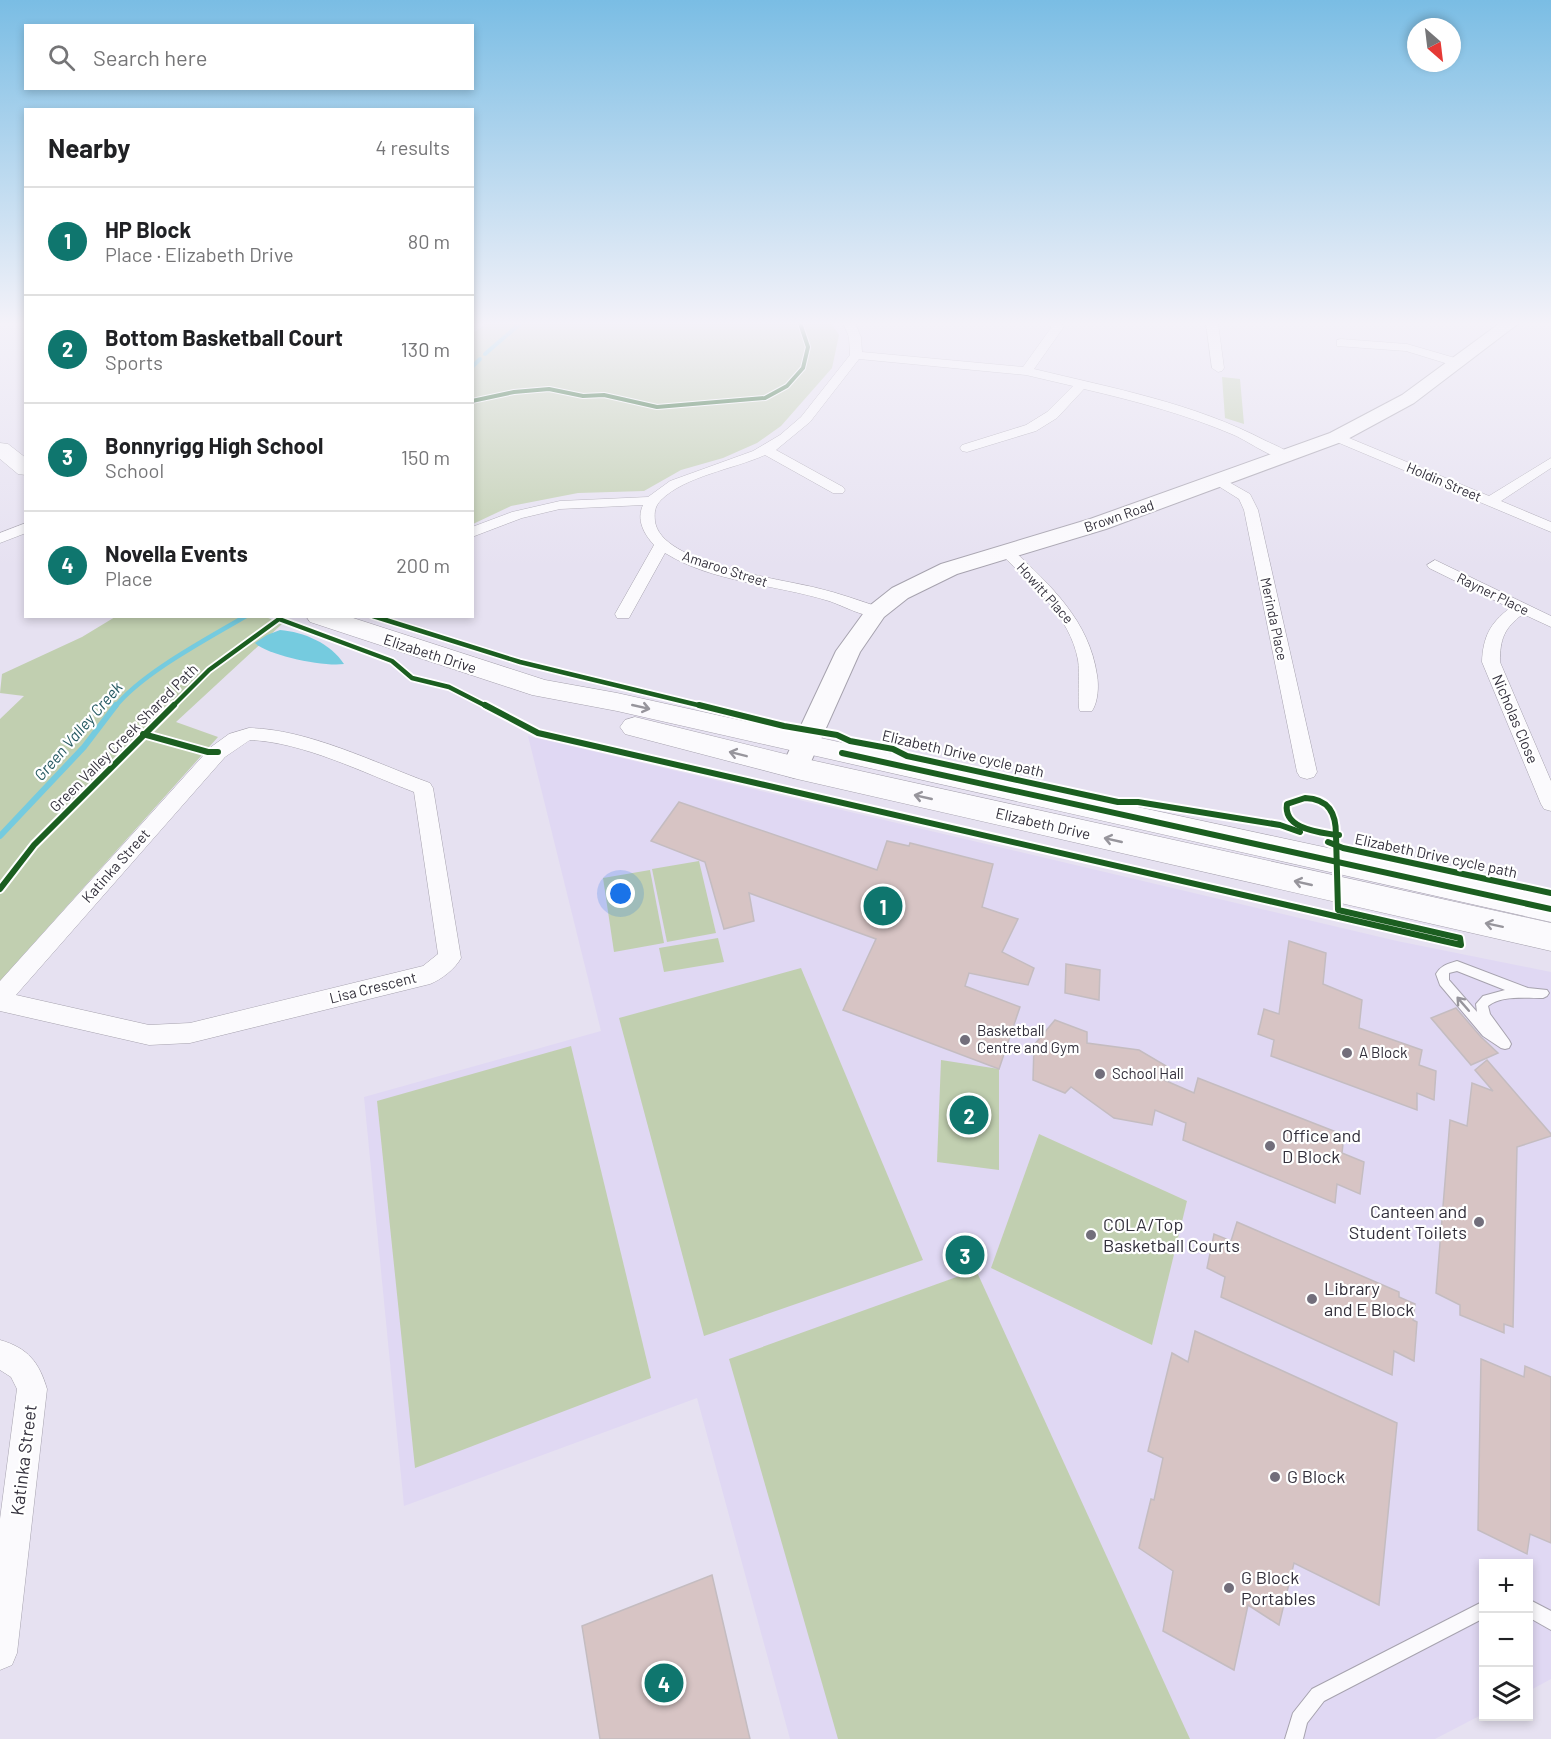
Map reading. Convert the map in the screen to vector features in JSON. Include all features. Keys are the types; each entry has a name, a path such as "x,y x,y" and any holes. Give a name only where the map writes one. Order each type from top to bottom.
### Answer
{"main road":[{"path":"0,449 24,467"},
{"name":"Elizabeth Drive","path":"325,618 542,689 595,714 646,730 800,757 1551,909"},
{"name":"Elizabeth Drive","path":"800,757 1551,937"}],"street":[{"path":"623,614 661,546 652,535 646,518 651,501 664,490 685,479 766,450 786,438 817,404"},
{"path":"967,448 1031,428 1062,404"},
{"path":"1161,404 1241,433 1287,457"},
{"name":"Brown Road","path":"800,757 848,651 876,612 900,594 928,578 957,566 1098,524 1287,457 1337,437 1398,404"},
{"name":"Holdin Street","path":"1337,437 1551,527"},
{"path":"766,450 838,490"},
{"path":"1490,502 1551,462"},
{"name":"Merinda Place","path":"1220,481 1245,497 1251,510 1307,772"},
{"path":"474,532 517,514 551,506 590,500 651,501"},
{"path":"0,538 24,528"},
{"name":"Amaroo Street","path":"661,546 696,562 749,579 816,592 876,612"},
{"name":"Howitt Place","path":"1007,552 1071,619 1082,646 1089,680 1086,707"},
{"name":"Rayner Place","path":"1435,565 1551,622"},
{"name":"Nicholas Close","path":"1521,608 1498,625 1490,644 1491,662 1551,804"},
{"name":"Lisa Crescent","path":"0,999 149,1035 190,1033 430,974 450,958 423,788 277,736 250,734 235,738"},
{"name":"Katinka Street","path":"0,999 218,752 235,738"},
{"name":"Katinka Street","path":"0,1355 14,1358 27,1370 32,1389 0,1653"}],"lane":[{"path":"1529,994 1457,966 1445,969 1442,974 1444,982 1487,1032 1505,1044 1483,1013 1482,1003 1498,995 1529,994 1543,993"},
{"path":"1533,1610 1551,1621"},
{"path":"1294,1739 1299,1719 1318,1695 1479,1613"}],"shaded area":[{"path":"528,736 1397,941 1551,972 1551,1679 1533,1689 1533,1559 1479,1559 1479,1716 1435,1739 790,1739 697,1398 404,1506 364,1097 601,1031"}],"green space":[{"path":"474,404 800,404 781,426 757,443 723,458 681,470 644,491 578,493 511,506 474,524"},
{"path":"1224,404 1242,404 1244,424 1225,418"},
{"path":"113,618 268,618 282,624 176,722 218,737 0,981 0,719 24,696 0,693 2,674 82,637"},
{"path":"699,861 716,933 667,942 652,869"},
{"path":"650,870 664,943 614,952 603,878"},
{"path":"718,938 724,962 664,972 659,948"},
{"path":"801,968 923,1260 704,1336 619,1018"},
{"path":"571,1046 651,1378 415,1468 377,1101"},
{"path":"941,1060 999,1069 999,1170 937,1162"},
{"name":"COLA/Top Basketball Courts","path":"1039,1134 1187,1201 1152,1345 991,1268"},
{"path":"976,1270 1190,1739 838,1739 729,1359"}],"water":[{"path":"280,630 298,633 316,640 331,650 344,664 297,660 262,648 255,643"}],"building":[{"path":"679,802 877,870 887,841 909,846 910,843 993,864 982,907 1018,919 1002,952 1034,968 1028,985 969,973 965,986 1020,1007 999,1069 843,1010 876,939 749,893 754,921 724,929 705,862 651,841"},
{"name":"A Block","path":"1289,941 1326,953 1323,984 1362,1000 1359,1028 1422,1050 1419,1065 1436,1071 1434,1100 1417,1093 1417,1110 1271,1056 1274,1040 1258,1034 1264,1009 1279,1014"},
{"path":"1066,964 1100,970 1099,1000 1065,993"},
{"path":"1456,1008 1498,1053 1471,1065 1431,1018"},
{"path":"1055,1020 1087,1032 1087,1043 1139,1050 1168,1067 1164,1080 1194,1093 1198,1078 1344,1135 1342,1153 1364,1162 1360,1194 1337,1184 1335,1203 1183,1140 1186,1123 1155,1110 1152,1125 1114,1118 1071,1087 1065,1093 1033,1080 1034,1045"},
{"name":"Canteen and Student Toilets","path":"1487,1060 1551,1134 1551,1136 1517,1147 1513,1327 1504,1324 1504,1333 1460,1315 1460,1305 1436,1293 1450,1120 1467,1126 1472,1083 1493,1091 1475,1070"},
{"name":"Library and E Block","path":"1237,1222 1399,1292 1399,1297 1415,1304 1413,1320 1417,1322 1414,1361 1394,1351 1392,1375 1221,1297 1225,1277 1207,1268 1214,1234 1231,1241"},
{"name":"G Block","path":"1195,1331 1397,1423 1379,1605 1294,1563 1279,1625 1248,1605 1234,1670 1163,1631 1173,1571 1139,1548 1151,1499 1154,1500 1163,1458 1148,1451 1172,1353 1188,1362"},
{"path":"1481,1359 1524,1377 1525,1366 1551,1377 1551,1543 1530,1534 1527,1554 1478,1530"},
{"path":"712,1575 750,1739 600,1739 582,1626"}],"waterway":[{"name":"Green Valley Creek","path":"115,707 158,669 243,618"},
{"name":"Green Valley Creek","path":"0,836 84,747 116,705"}],"cycle path":[{"path":"646,404 657,407 691,404"},
{"name":"Elizabeth Drive cycle path","path":"379,618 520,662 784,726 837,735 850,741 893,749 907,756 1118,802 1138,802 1280,825 1300,832"},
{"name":"Green Valley Creek Shared Path","path":"0,889 34,845 209,670 279,619 392,661 412,678 449,687 538,733 1461,945 1460,938 1338,910 1336,827 1333,812 1324,803 1312,798 1299,799 1287,804 1286,810 1290,817 1301,827 1316,832 1323,833 1331,834 1339,835"},
{"name":"Green Valley Creek Shared Path","path":"143,734 208,752 218,752"},
{"path":"842,753 1551,909"},
{"name":"Elizabeth Drive cycle path","path":"1328,842 1343,848 1551,893"}],"place":[{"name":"HP Block","path":"883,906"},
{"name":"Basketball Centre and Gym","path":"965,1040"},
{"name":"A Block","path":"1347,1053"},
{"name":"School Hall","path":"1100,1074"},
{"name":"Bottom Basketball Court","path":"969,1115"},
{"name":"Office and D Block","path":"1270,1146"},
{"name":"Canteen and Student Toilets","path":"1479,1222"},
{"name":"COLA/Top Basketball Courts","path":"1091,1235"},
{"name":"Bonnyrigg High School","path":"965,1255"},
{"name":"Library and E Block","path":"1312,1299"},
{"name":"G Block","path":"1275,1477"},
{"name":"G Block Portables","path":"1229,1588"},
{"name":"Novella Events","path":"664,1683"}]}
